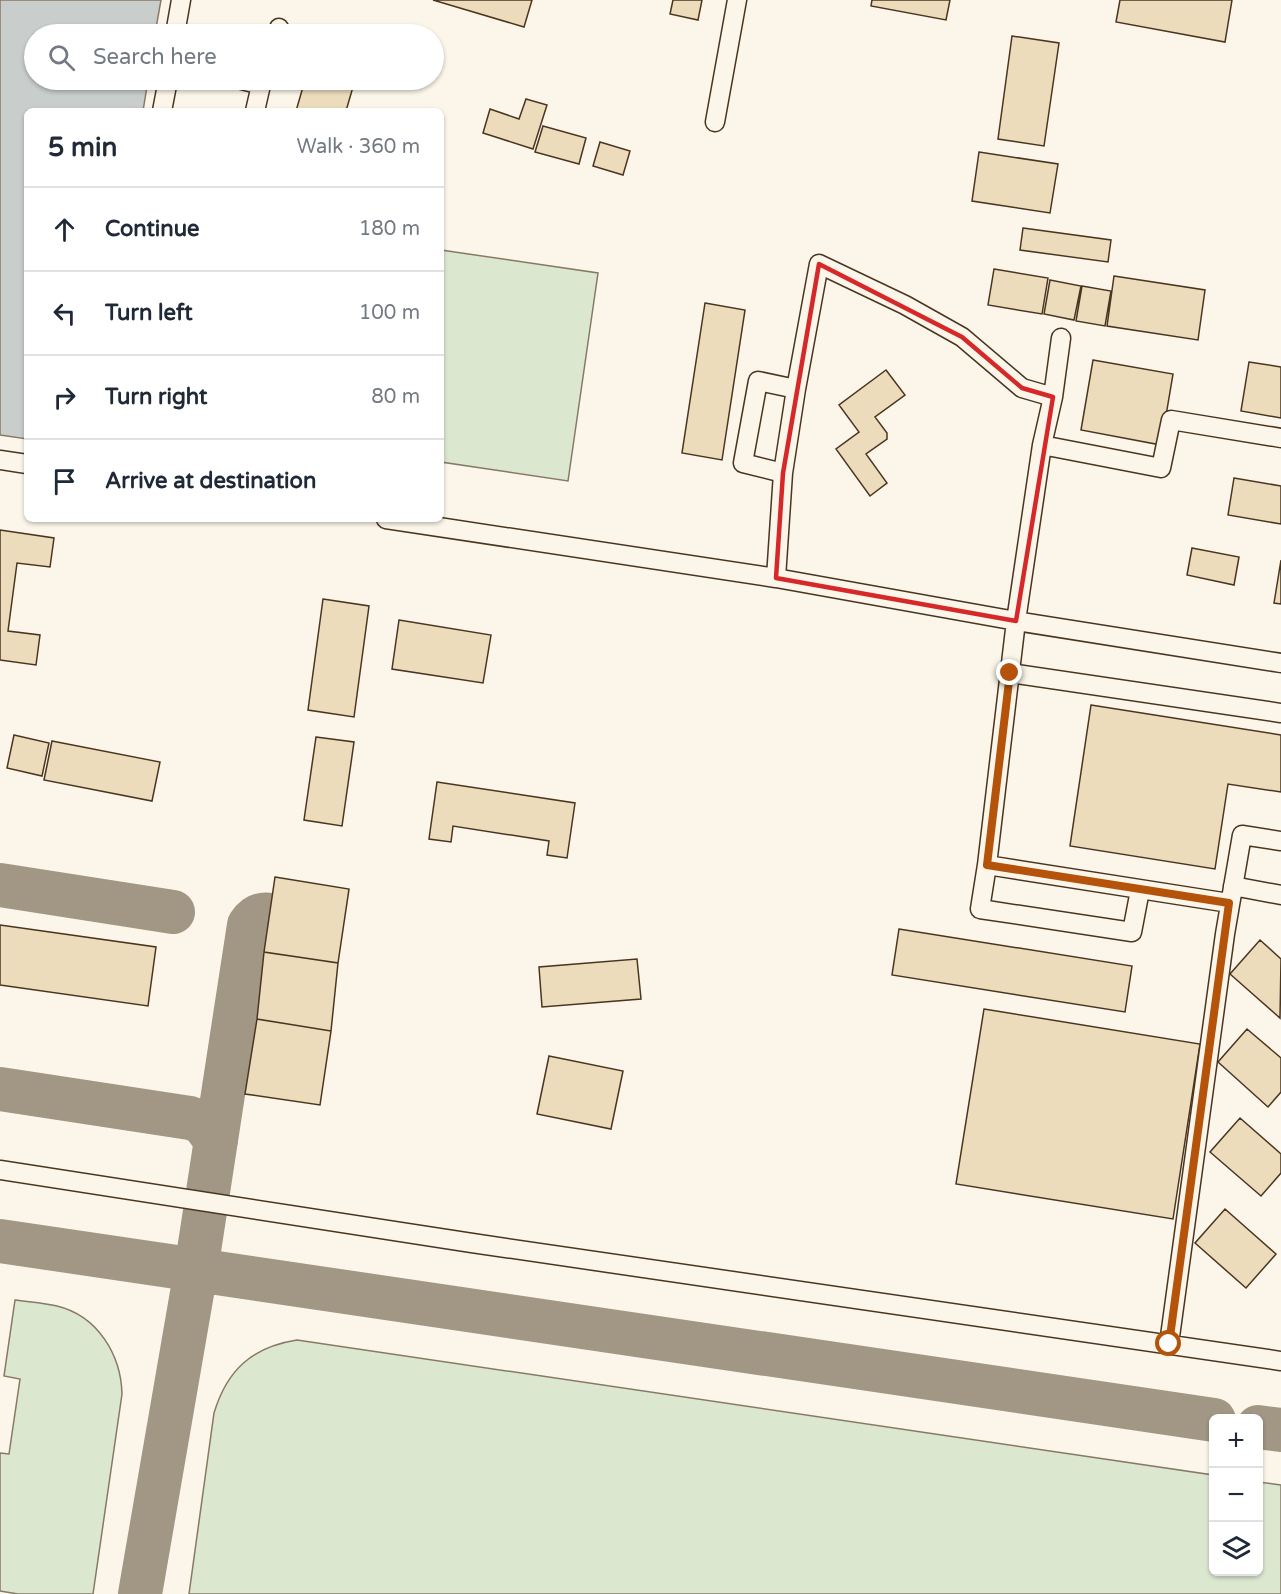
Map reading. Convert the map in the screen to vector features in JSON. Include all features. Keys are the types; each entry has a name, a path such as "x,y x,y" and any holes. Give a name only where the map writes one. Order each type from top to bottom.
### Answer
{"street":[{"path":"177,24 181,0"},
{"path":"716,122 737,0"},
{"path":"163,108 166,90"},
{"path":"256,108 260,90"},
{"path":"776,578 783,473 819,264 905,305 962,338 1022,388 1053,397"},
{"path":"1061,339 1053,397 1042,445 1016,621 980,909 1132,932 1140,890"},
{"path":"783,473 743,463 758,381 796,389"},
{"path":"1042,445 1161,468 1171,420 1281,438"},
{"path":"0,460 24,464"},
{"path":"406,522 776,578 1016,621 1281,663"},
{"path":"1010,673 1281,713"},
{"path":"1169,1344 1231,895 1242,835 1281,841"},
{"path":"987,865 1140,890 1281,895"},
{"path":"0,1170 471,1243 1281,1360"}],"highlighted area":[{"path":"819,264 962,337 1022,388 1053,397 1016,621 776,578 783,473"}],"green space":[{"path":"444,250 598,273 568,481 444,462"},
{"path":"15,1300 57,1306 84,1318 95,1328 112,1352 121,1379 122,1394 93,1594 18,1594 0,1591 0,1453 9,1454 20,1379 4,1376"},
{"path":"297,1340 1209,1474 1209,1576 1263,1576 1263,1483 1281,1485 1281,1594 189,1594 214,1413 219,1398 226,1384 243,1363 267,1348"}],"shaded area":[{"path":"0,0 161,0 157,24 24,24 24,90 146,90 143,108 24,108 24,439 0,435"}],"building":[{"path":"433,0 532,0 524,27"},
{"path":"673,0 702,0 698,20 670,14"},
{"path":"872,0 950,0 946,20 871,6"},
{"path":"1120,0 1232,0 1225,42 1116,22"},
{"path":"1012,36 1059,43 1044,146 998,139"},
{"path":"302,90 352,90 347,108 297,108"},
{"path":"526,99 547,105 533,149 483,133 490,109 519,119"},
{"path":"543,126 586,138 579,164 535,152"},
{"path":"600,142 630,151 623,175 593,166"},
{"path":"979,152 1058,164 1050,213 972,201"},
{"path":"1023,228 1111,240 1108,262 1020,250"},
{"path":"994,269 1048,278 1042,314 988,305"},
{"path":"1114,276 1205,290 1198,340 1107,326"},
{"path":"1050,280 1081,286 1074,320 1044,314"},
{"path":"1082,286 1111,291 1105,326 1076,321"},
{"path":"705,303 745,310 722,460 682,453"},
{"path":"1093,360 1173,374 1161,445 1081,430"},
{"path":"1249,362 1281,367 1281,418 1241,411"},
{"path":"886,370 905,395 875,417 887,433 887,439 866,454 887,483 870,496 836,449 859,432 839,405"},
{"path":"1234,478 1281,486 1281,524 1228,515"},
{"path":"0,530 54,538 50,567 17,563 8,631 40,635 36,665 0,660"},
{"path":"1192,548 1239,557 1234,585 1187,575"},
{"path":"1281,560 1281,604 1274,603"},
{"path":"323,599 369,606 354,717 308,710"},
{"path":"399,620 491,635 483,683 392,669"},
{"path":"1091,705 1281,735 1281,792 1228,784 1215,869 1070,846"},
{"path":"14,735 49,743 42,776 7,768"},
{"path":"316,737 354,742 342,826 304,820"},
{"path":"52,741 160,762 152,801 44,780"},
{"path":"437,782 575,803 567,858 547,855 549,841 453,826 451,842 429,839"},
{"path":"275,877 349,889 338,963 264,952"},
{"path":"0,925 156,947 148,1006 0,985"},
{"path":"899,929 1132,966 1125,1012 892,975"},
{"path":"1260,940 1281,959 1280,1018 1230,974"},
{"path":"264,952 338,963 331,1031 257,1019"},
{"path":"637,959 641,999 542,1007 539,967"},
{"path":"984,1009 1200,1044 1173,1219 956,1184"},
{"path":"257,1019 331,1031 320,1105 245,1094"},
{"path":"1247,1029 1281,1058 1281,1092 1268,1107 1218,1062"},
{"path":"549,1056 623,1071 611,1129 537,1114"},
{"path":"1240,1118 1281,1154 1281,1173 1261,1196 1210,1152"},
{"path":"1225,1209 1276,1254 1246,1288 1195,1243"}],"taxiway":[{"path":"0,885 173,912"},
{"path":"140,1594 196,1270 249,925 258,916 271,915"},
{"path":"0,1089 190,1118 202,1122 216,1141"},
{"path":"0,1241 1209,1419"},
{"path":"1263,1428 1281,1430"}],"route":[{"path":"1010,673 987,865 1229,903 1169,1344"}]}
